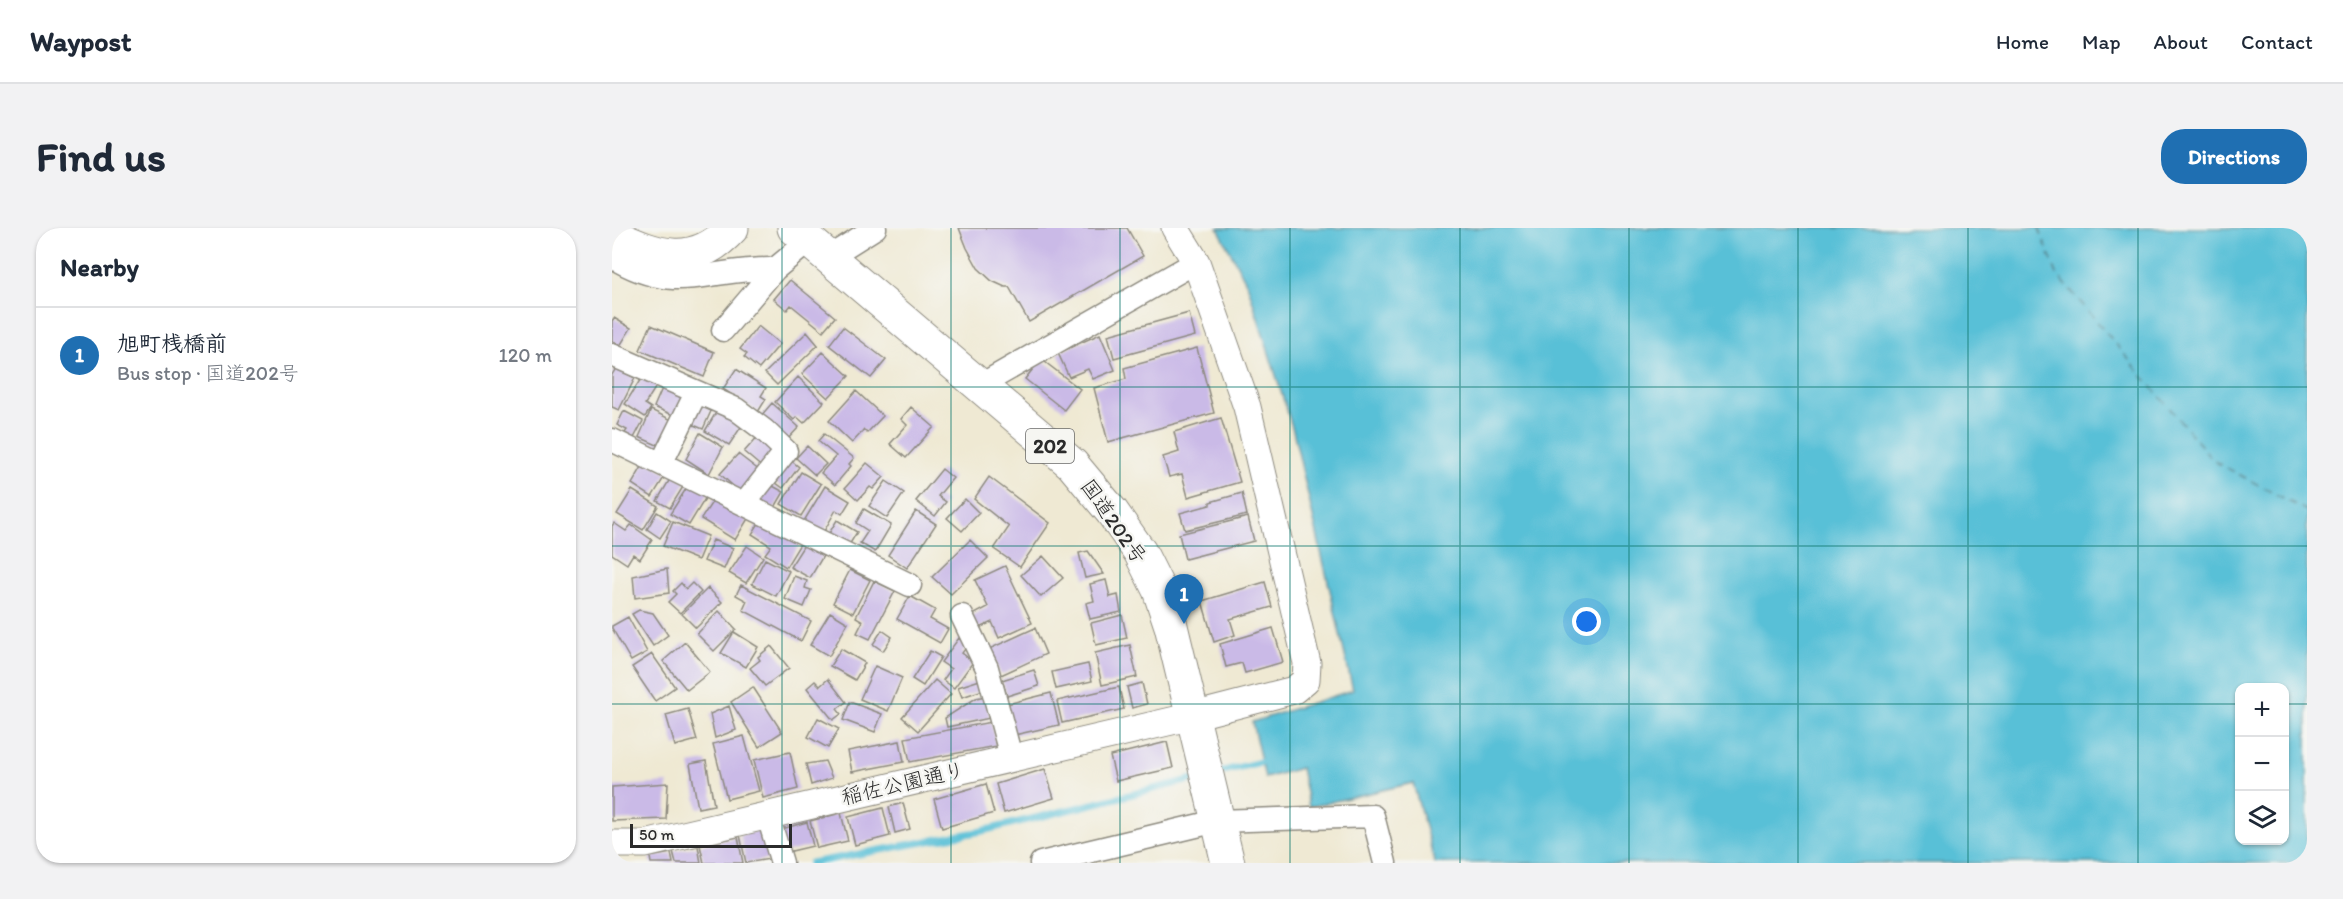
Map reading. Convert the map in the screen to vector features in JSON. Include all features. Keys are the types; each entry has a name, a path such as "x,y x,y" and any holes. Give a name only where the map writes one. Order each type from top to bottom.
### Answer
{"highway":[{"path":"612,235 642,249 674,257 696,253 721,240 732,228"},
{"name":"国道202号","path":"811,242 1072,464 1112,512 1140,552 1159,590 1171,626 1228,863"}],"street":[{"path":"723,330 775,269 811,242 875,228"},
{"name":"稲佐公園通り","path":"612,844 645,844 1011,758 1195,727 1294,690 1305,680 1307,663 1247,407 1196,262 1175,228"},
{"path":"612,257 628,268 647,275 671,279 694,279 758,268 775,269"},
{"path":"980,386 1196,262"},
{"path":"612,355 742,413 786,451 745,503"},
{"path":"662,462 696,393"},
{"path":"612,440 662,462 909,585"},
{"path":"962,616 987,668 1011,758"},
{"path":"1041,863 1215,811 1373,816 1385,863"},
{"path":"768,816 781,861"}],"water":[{"path":"1218,228 2307,228 2307,863 1435,863 1413,783 1309,807 1301,768 1265,778 1252,722 1353,690 1293,430 1248,286"}],"building":[{"path":"959,228 1127,228 1143,256 1029,322 1009,287 992,281 978,268"},
{"path":"790,280 835,317 823,331 791,305 787,310 774,299"},
{"path":"1189,313 1195,336 1114,358 1108,335"},
{"path":"614,318 631,328 620,346 612,341"},
{"path":"651,325 714,352 704,377 640,350"},
{"path":"758,326 780,344 759,369 744,357 747,354 740,349"},
{"path":"843,327 886,360 871,378 829,345"},
{"path":"807,332 818,345 777,385 765,373"},
{"path":"1100,334 1115,370 1093,379 1088,369 1069,377 1058,353"},
{"path":"1197,348 1214,413 1108,442 1094,388 1126,379 1124,368"},
{"path":"823,352 849,376 828,398 802,374"},
{"path":"1041,359 1080,389 1064,410 1025,379"},
{"path":"616,368 635,378 619,410 612,407 612,375"},
{"path":"736,369 766,388 761,396 766,399 758,412 723,389"},
{"path":"642,377 657,385 645,404 651,408 645,417 625,404"},
{"path":"798,377 824,402 804,423 797,417 794,420 775,402"},
{"path":"663,386 687,397 678,417 654,407"},
{"path":"856,391 883,416 867,433 864,430 852,443 829,421"},
{"path":"698,403 712,409 703,429 689,423"},
{"path":"772,403 799,427 786,441 760,417"},
{"path":"911,407 934,427 906,458 890,444 907,425 901,419"},
{"path":"718,409 743,424 729,445 705,431"},
{"path":"651,410 676,422 664,448 639,437"},
{"path":"624,411 643,421 634,438 625,433 627,430 617,425"},
{"path":"1221,418 1240,482 1188,497 1182,474 1169,477 1163,457 1179,452 1174,432"},
{"path":"700,433 723,447 709,474 686,459"},
{"path":"760,434 778,451 764,469 744,452"},
{"path":"824,434 854,458 849,464 851,466 835,485 821,473 836,456 818,441"},
{"path":"807,446 826,464 815,475 796,458"},
{"path":"738,454 760,471 741,493 720,474"},
{"path":"789,459 799,467 783,488 772,480"},
{"path":"646,460 667,473 652,497 632,484"},
{"path":"867,463 884,477 858,500 845,488"},
{"path":"942,469 953,478 938,496 946,502 935,516 916,501"},
{"path":"801,472 821,484 801,516 781,504"},
{"path":"673,474 686,482 670,508 657,501"},
{"path":"989,477 1050,523 1020,567 994,549 1009,527 974,499"},
{"path":"691,481 709,492 689,525 670,514"},
{"path":"886,481 904,493 887,518 869,506"},
{"path":"769,484 784,492 774,509 759,501"},
{"path":"825,486 850,501 842,514 836,510 823,533 804,521"},
{"path":"632,490 658,506 643,530 617,514"},
{"path":"1242,493 1247,515 1185,530 1180,513"},
{"path":"716,496 749,517 735,540 701,519"},
{"path":"965,499 979,513 962,531 947,518"},
{"path":"864,509 891,525 875,552 860,543 868,531 856,523"},
{"path":"916,511 936,524 907,568 888,555"},
{"path":"657,512 671,521 660,538 647,529"},
{"path":"1248,517 1254,541 1185,559 1179,534"},
{"path":"761,520 800,544 786,567 765,554 771,546 752,534"},
{"path":"837,520 857,532 848,547 828,535"},
{"path":"673,522 708,536 698,560 663,546"},
{"path":"614,523 626,531 631,525 652,540 640,559 633,554 627,564 612,554 612,526"},
{"path":"713,540 733,548 724,569 704,561"},
{"path":"970,540 988,558 951,594 932,577"},
{"path":"804,545 823,556 810,578 790,567"},
{"path":"747,546 763,557 746,583 729,573"},
{"path":"1088,551 1104,574 1085,578 1079,553"},
{"path":"1043,556 1063,578 1041,597 1021,575"},
{"path":"765,559 789,571 776,596 752,584"},
{"path":"1005,566 1032,623 999,638 992,622 977,629 971,616 988,607 975,580"},
{"path":"667,569 669,593 635,598 633,576"},
{"path":"850,570 870,580 853,613 833,603"},
{"path":"794,576 807,581 805,588 811,590 804,607 785,599"},
{"path":"1106,580 1110,597 1118,595 1121,612 1090,619 1086,603 1094,601 1090,584"},
{"path":"874,581 895,591 870,639 857,633 863,621 856,617"},
{"path":"1265,582 1272,607 1230,619 1235,635 1214,642 1202,601"},
{"path":"681,583 686,589 692,583 701,592 680,613 668,602 676,594 673,591"},
{"path":"741,585 811,621 801,641 743,610 747,601 736,595"},
{"path":"708,588 722,602 696,628 682,614"},
{"path":"910,596 935,610 930,619 948,629 940,643 897,619"},
{"path":"639,610 653,613 668,635 653,646 632,614"},
{"path":"719,611 736,629 714,651 697,634"},
{"path":"830,612 848,623 829,656 810,645"},
{"path":"1122,615 1127,638 1096,645 1091,623"},
{"path":"628,617 647,652 631,661 612,628"},
{"path":"1035,628 1046,654 1001,675 989,649"},
{"path":"1273,628 1283,662 1245,673 1242,663 1226,667 1220,644"},
{"path":"882,630 892,637 883,651 873,644"},
{"path":"734,632 758,647 746,667 721,653"},
{"path":"959,638 968,645 962,653 973,662 954,688 943,680 951,669 941,662"},
{"path":"685,642 710,672 687,690 663,661"},
{"path":"1130,645 1137,677 1102,685 1095,653"},
{"path":"771,646 789,668 765,686 750,668 760,660 758,657"},
{"path":"841,649 865,663 855,680 830,666"},
{"path":"930,651 941,657 923,686 912,679"},
{"path":"652,654 675,687 655,701 632,667"},
{"path":"1088,664 1092,681 1056,689 1052,672"},
{"path":"875,666 902,678 888,711 860,699"},
{"path":"1034,670 1039,686 1007,696 1002,680"},
{"path":"828,679 846,702 837,709 841,714 833,720 807,688 815,681 820,686"},
{"path":"983,679 986,689 962,697 958,687"},
{"path":"935,680 951,694 918,731 902,717"},
{"path":"1142,683 1147,704 1132,708 1127,687"},
{"path":"753,687 782,732 759,747 731,702"},
{"path":"1119,687 1124,709 1062,723 1057,701"},
{"path":"1051,693 1059,725 1014,735 1007,704"},
{"path":"986,696 990,718 947,727 945,718 976,698"},
{"path":"850,702 882,714 875,732 843,720"},
{"path":"729,706 736,730 715,738 710,714"},
{"path":"688,709 697,740 675,746 666,715"},
{"path":"818,718 839,729 828,748 808,737"},
{"path":"991,722 996,746 910,762 905,738"},
{"path":"744,736 759,791 727,799 713,744"},
{"path":"900,741 904,762 852,772 848,751"},
{"path":"1167,742 1173,768 1116,781 1110,756"},
{"path":"790,752 798,789 763,798 754,760"},
{"path":"706,761 714,805 698,808 690,764"},
{"path":"825,761 832,778 811,785 806,764"},
{"path":"1045,769 1054,798 1004,813 996,784"},
{"path":"668,783 666,819 612,821 612,787"},
{"path":"986,784 994,813 942,828 934,799"},
{"path":"903,803 910,829 895,833 889,807"},
{"path":"883,808 890,836 855,845 848,817"},
{"path":"841,813 848,841 817,848 810,821"},
{"path":"807,822 813,846 783,853 778,830"},
{"path":"763,830 770,859 746,863 740,835"},
{"path":"738,837 743,863 704,863 700,845"},
{"path":"698,846 701,863 676,863 673,851"},
{"path":"671,853 673,863 651,863 650,857"}],"waterway":[{"path":"1215,773 1261,762"},
{"path":"811,863 982,831 1198,778"}],"ferry route":[{"path":"2039,228 2057,274 2214,461 2307,511"}],"place":[{"name":"旭町桟橋前","path":"1184,624"}]}
